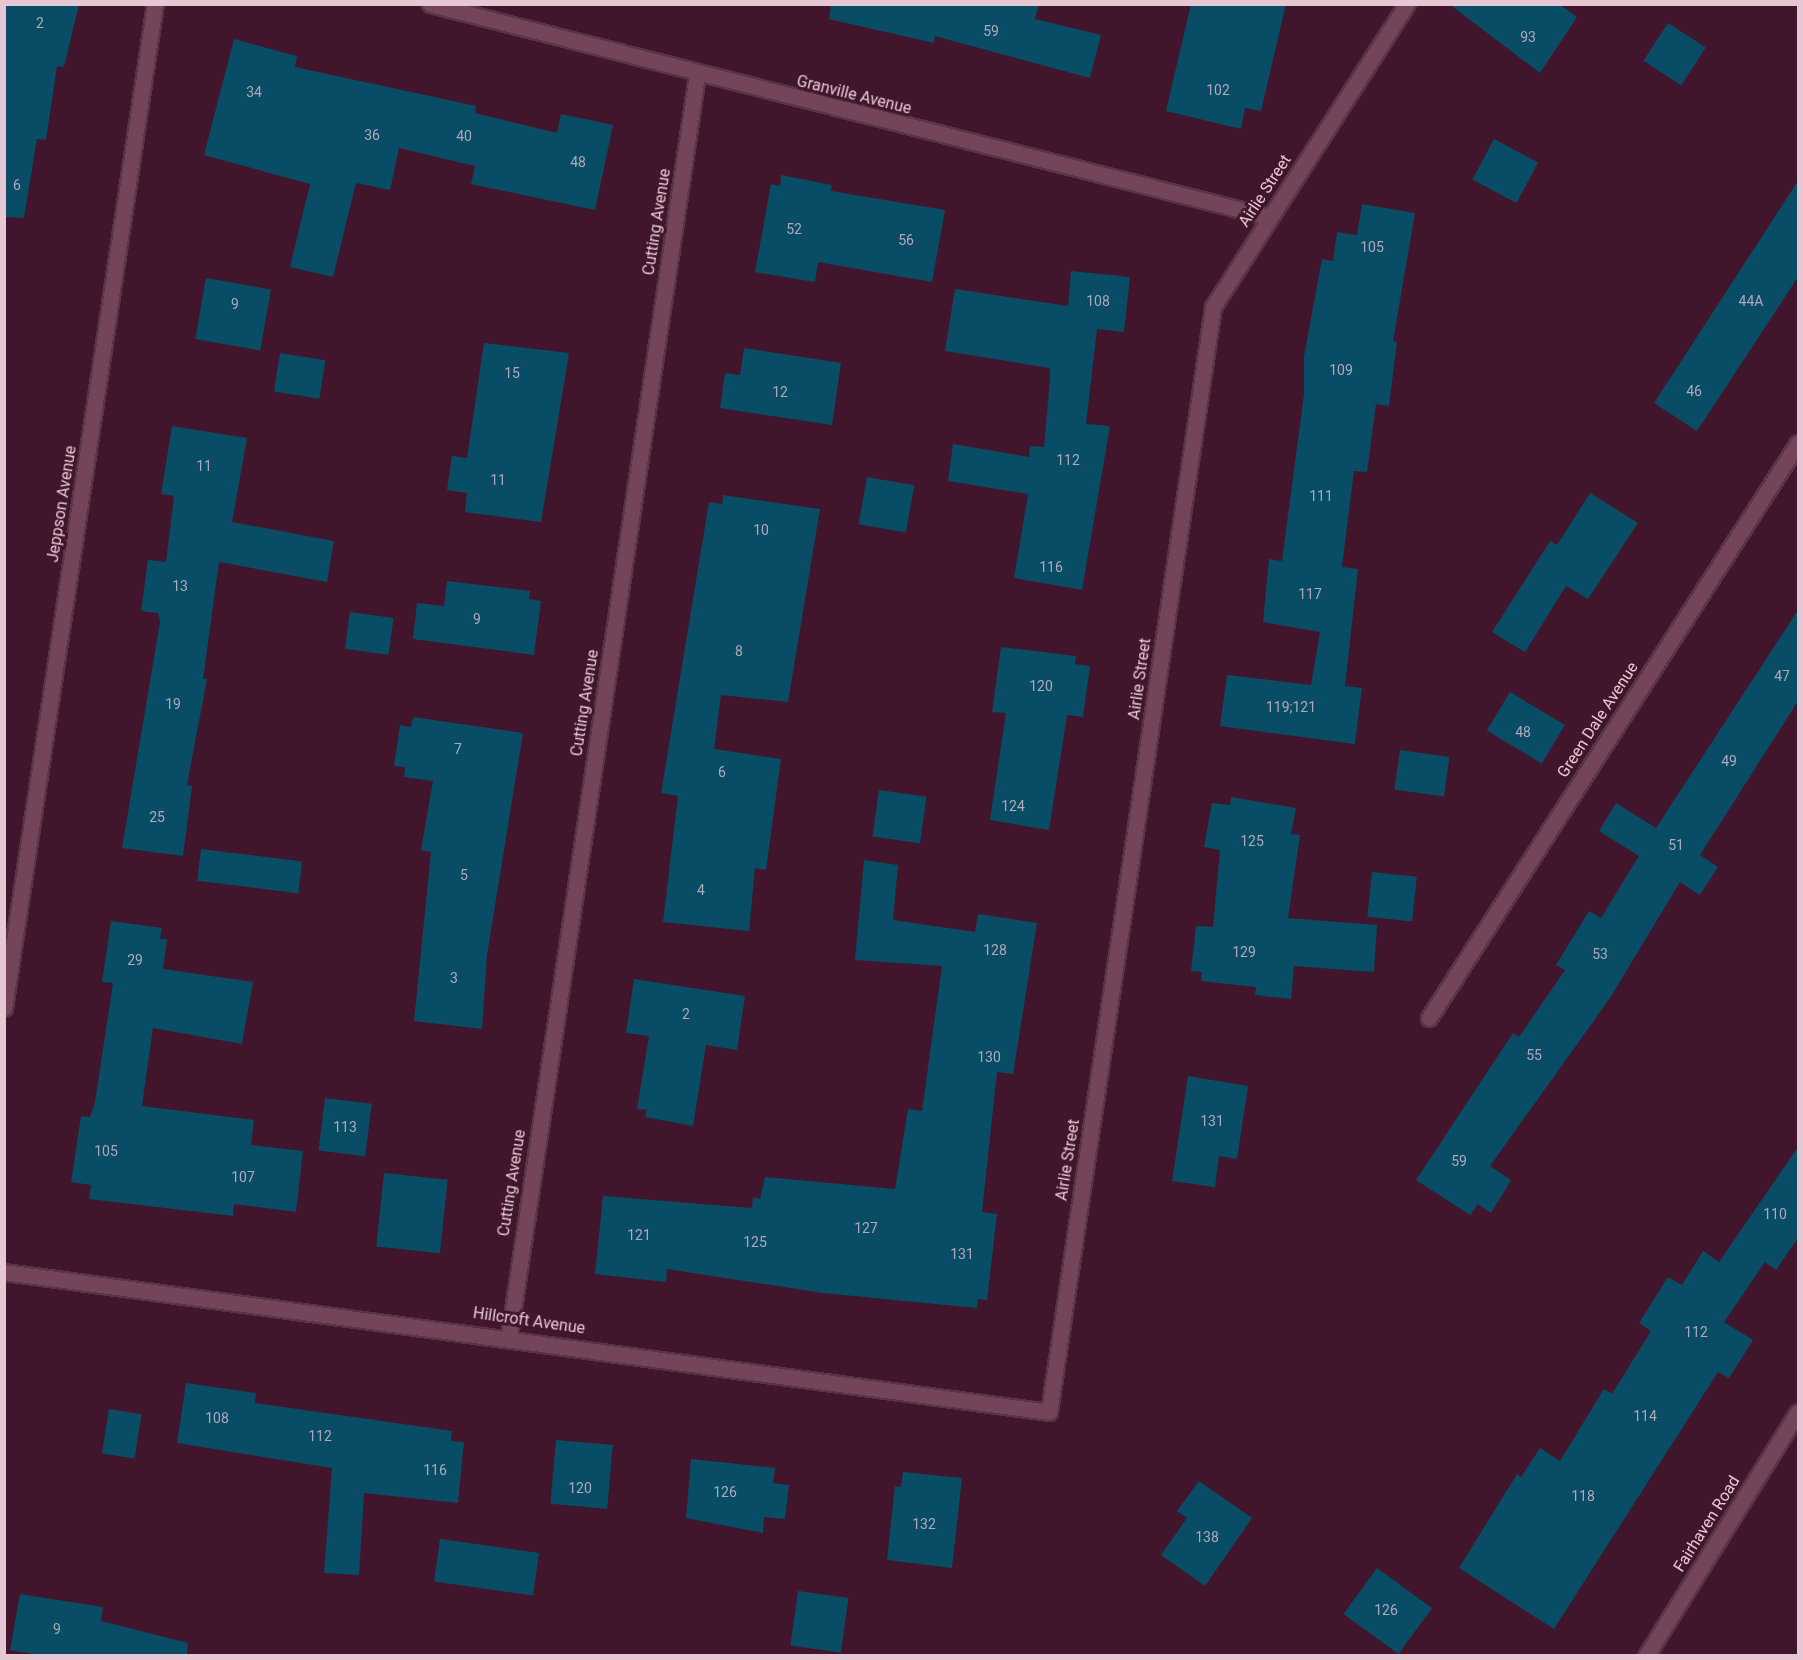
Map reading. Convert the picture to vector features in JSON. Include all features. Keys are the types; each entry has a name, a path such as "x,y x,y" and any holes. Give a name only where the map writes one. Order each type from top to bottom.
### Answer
{"street":[{"name":"Jeppson Avenue","path":"4,1008 155,4"},
{"name":"Granville Avenue","path":"430,4 697,75 1269,217"},
{"name":"Airlie Street","path":"1049,1412 1213,307 1407,4"},
{"name":"Cutting Avenue","path":"509,1336 697,75"},
{"name":"Green Dale Avenue","path":"1429,1017 1798,443"},
{"name":"Hillcroft Avenue","path":"4,1272 509,1336 1049,1412"},
{"name":"Fairhaven Road","path":"1646,1656 1798,1412"}],"building":[{"path":"4,4 79,4 64,67 57,66 46,140 37,139 24,218 4,217"},
{"path":"831,4 1039,4 1035,19 1101,35 1090,78 935,36 934,43 829,19"},
{"path":"1191,4 1286,4 1261,111 1245,108 1241,129 1166,111"},
{"path":"1449,4 1559,4 1577,17 1540,73"},
{"path":"1668,23 1706,48 1681,85 1643,61"},
{"path":"234,39 297,56 295,67 476,106 475,113 557,133 561,114 613,125 595,210 471,184 475,166 399,148 390,190 356,183 333,277 290,267 310,184 204,155"},
{"path":"1494,139 1538,162 1517,203 1472,180"},
{"path":"781,175 832,185 831,191 945,210 932,282 818,262 815,282 755,272 771,184 780,186"},
{"path":"1798,181 1798,277 1697,431 1654,403"},
{"path":"1362,204 1415,213 1393,341 1397,342 1389,406 1376,404 1367,472 1354,471 1342,567 1358,569 1345,686 1362,688 1355,744 1220,726 1227,675 1311,685 1320,632 1263,622 1269,559 1282,561 1304,394 1304,356 1322,259 1333,261 1337,232 1357,235"},
{"path":"1071,271 1130,277 1124,332 1097,329 1086,424 1110,426 1082,590 1014,578 1028,494 948,481 953,444 1029,457 1030,446 1044,447 1050,379 1050,368 945,351 955,289 1068,306"},
{"path":"206,278 271,289 260,351 195,339"},
{"path":"484,343 569,353 541,522 465,512 467,493 447,490 452,456 467,458"},
{"path":"744,348 841,363 832,425 720,408 725,373 740,375"},
{"path":"280,353 325,360 319,399 274,392"},
{"path":"172,426 247,438 232,522 334,541 327,582 219,562 203,679 207,679 187,785 192,786 183,856 122,848 160,622 158,613 141,611 148,560 166,562 174,496 161,494"},
{"path":"867,477 914,485 906,533 859,524"},
{"path":"1590,493 1638,523 1588,599 1566,586 1525,652 1492,632 1550,541 1557,545"},
{"path":"723,495 820,509 788,702 721,695 714,749 781,759 766,870 755,868 749,931 663,922 678,796 661,793 709,502 722,504"},
{"path":"447,581 530,591 529,599 541,601 534,655 413,639 417,603 444,606"},
{"path":"1798,610 1798,701 1700,855 1718,867 1700,895 1680,882 1610,998 1490,1166 1511,1180 1491,1213 1478,1204 1470,1215 1416,1180 1513,1033 1519,1037 1565,970 1556,965 1589,911 1601,918 1639,856 1599,831 1616,803 1656,828"},
{"path":"350,612 394,618 388,655 345,649"},
{"path":"1001,647 1076,656 1075,664 1090,666 1083,717 1067,715 1049,830 990,820 1006,713 992,712"},
{"path":"1510,692 1565,725 1542,764 1487,731"},
{"path":"413,717 523,733 487,955 482,1029 414,1021 431,852 421,850 433,781 404,777 405,767 394,766 400,725 411,727"},
{"path":"1400,750 1450,757 1444,797 1394,790"},
{"path":"879,790 927,797 920,843 872,837"},
{"path":"1231,797 1296,808 1291,834 1300,835 1288,918 1377,925 1374,972 1294,966 1291,999 1255,995 1256,987 1201,981 1202,972 1191,971 1196,926 1213,927 1220,850 1204,847 1212,803 1230,805"},
{"path":"201,849 302,861 298,893 197,881"},
{"path":"864,860 898,865 893,920 975,932 978,914 1037,923 1013,1074 997,1072 982,1212 997,1214 987,1300 978,1299 977,1308 823,1293 667,1269 666,1282 595,1274 603,1196 752,1208 753,1197 760,1199 765,1177 895,1189 908,1109 922,1111 942,966 855,960"},
{"path":"1372,872 1417,877 1412,921 1367,917"},
{"path":"111,921 162,928 160,939 167,939 163,969 253,982 242,1044 153,1028 142,1106 254,1120 251,1145 303,1151 296,1212 234,1204 233,1216 89,1199 91,1185 71,1182 81,1116 90,1117 95,1102 113,983 102,982"},
{"path":"634,979 745,996 737,1050 706,1045 693,1126 645,1117 647,1110 637,1109 649,1036 626,1033"},
{"path":"1188,1076 1248,1086 1237,1159 1219,1156 1215,1187 1172,1181"},
{"path":"325,1098 372,1104 365,1156 319,1151"},
{"path":"1798,1147 1798,1238 1776,1270 1765,1262 1724,1322 1753,1340 1729,1378 1718,1372 1554,1629 1459,1568 1517,1474 1521,1477 1540,1448 1560,1461 1604,1389 1612,1394 1651,1331 1639,1323 1668,1277 1682,1285 1703,1251 1719,1262"},
{"path":"384,1173 448,1180 440,1253 376,1247"},
{"path":"186,1383 256,1393 255,1403 452,1431 451,1441 464,1442 458,1503 364,1493 359,1575 324,1573 332,1468 177,1443"},
{"path":"109,1409 142,1414 135,1459 102,1453"},
{"path":"556,1440 613,1445 607,1509 550,1504"},
{"path":"691,1459 775,1468 773,1483 789,1485 785,1519 764,1517 763,1533 686,1518"},
{"path":"903,1472 962,1478 952,1568 887,1560 895,1486 901,1487"},
{"path":"1199,1481 1252,1518 1205,1586 1161,1555 1187,1518 1177,1511"},
{"path":"440,1539 539,1553 533,1595 434,1582"},
{"path":"1377,1568 1432,1608 1399,1654 1343,1614"},
{"path":"798,1591 849,1598 841,1653 790,1645"},
{"path":"20,1594 103,1607 101,1621 188,1643 187,1656 45,1656 10,1650"}]}
